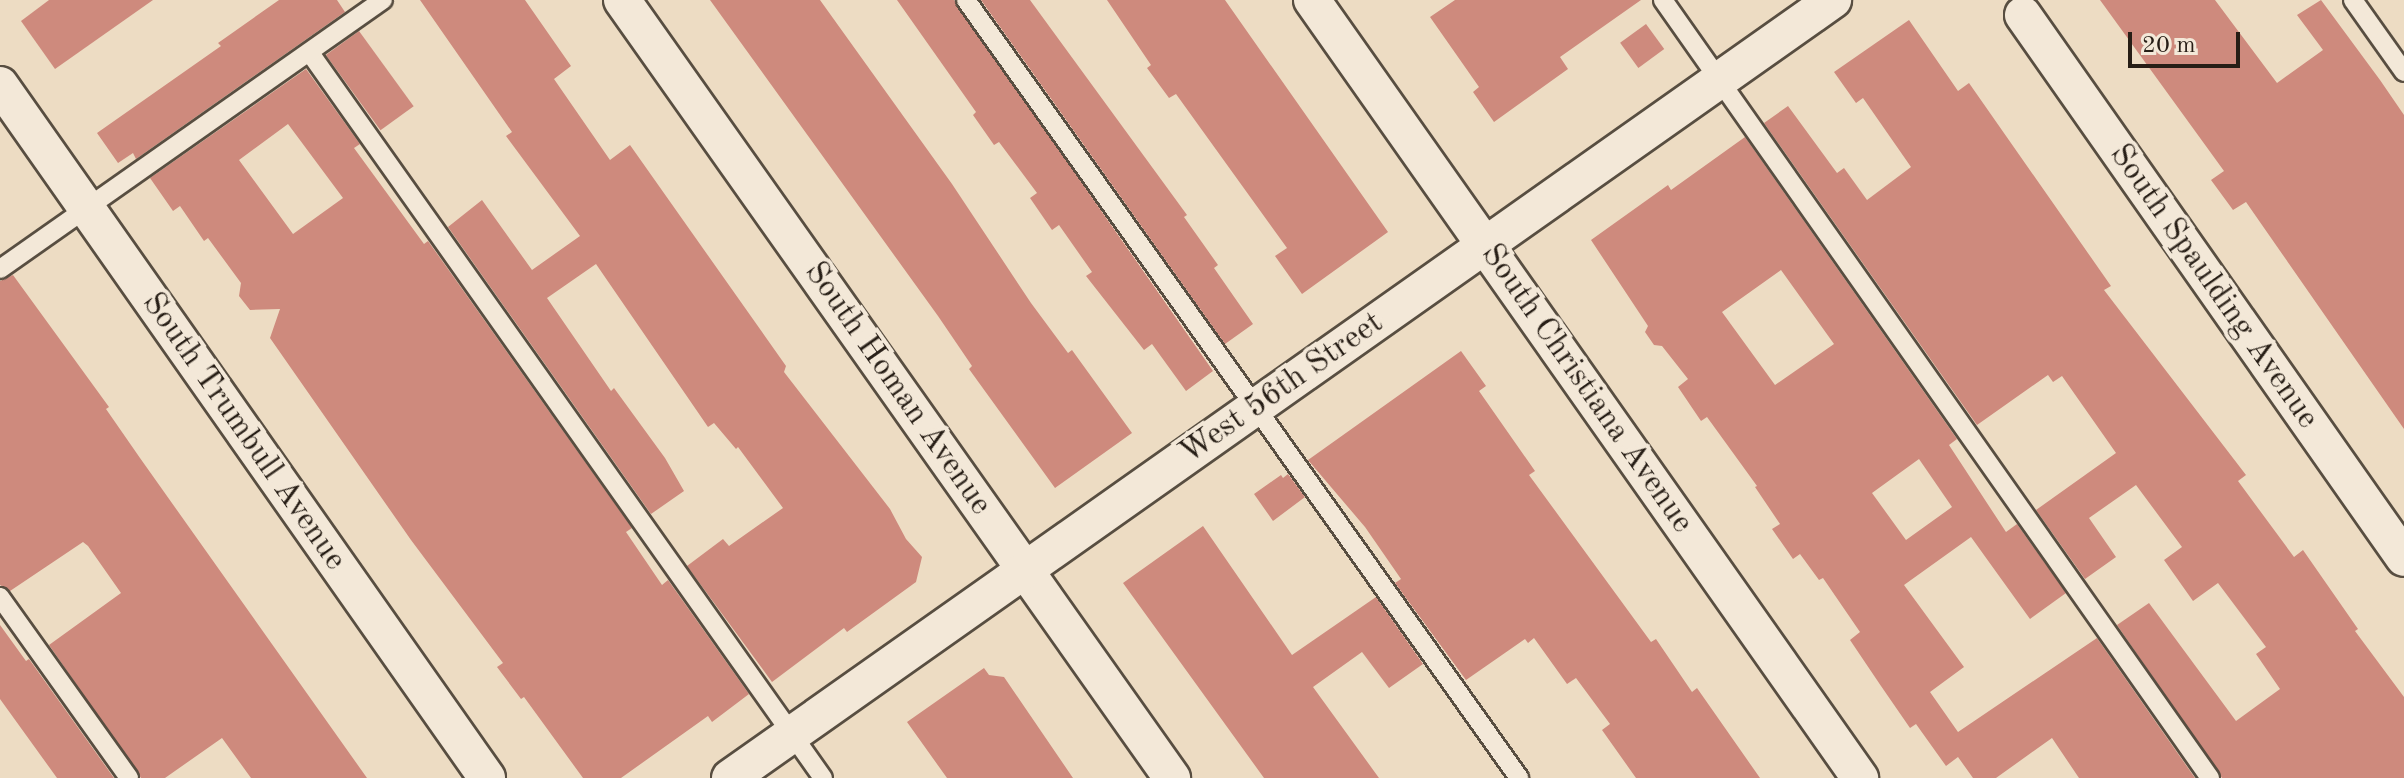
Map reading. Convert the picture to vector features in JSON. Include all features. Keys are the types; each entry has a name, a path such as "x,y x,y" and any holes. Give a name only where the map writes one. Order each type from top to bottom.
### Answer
{"street":[{"name":"South Homan Avenue","path":"622,0 1172,778"},
{"name":"South Christiana Avenue","path":"1312,0 1860,778"},
{"name":"West 56th Street","path":"730,778 1833,0"},
{"name":"South Spaulding Avenue","path":"2023,15 2404,558"},
{"name":"South Trumbull Avenue","path":"0,85 487,778"}],"lane":[{"path":"0,269 383,0"},
{"path":"966,0 1519,778"},
{"path":"1663,0 2210,778"},
{"path":"2353,0 2404,72"},
{"path":"310,53 823,778"},
{"path":"0,597 129,778"}],"building":[{"path":"49,0 153,0 55,69 21,21"},
{"path":"279,0 337,0 345,12 136,159 133,153 118,163 97,133 221,46 218,43"},
{"path":"420,0 525,0 571,66 554,79 610,160 630,145 786,366 784,372 890,509 906,539 922,557 916,582 847,632 844,628 772,682 687,566 723,539 729,546 783,508 738,447 736,449 714,423 708,427 596,264 547,298 611,391 614,388 665,458 684,491 651,514 448,227 482,200 532,270 580,236 506,136 512,132"},
{"path":"710,0 820,0 952,184 1031,303 1068,353 1072,350 1132,433 1055,488 969,369 972,366 938,316"},
{"path":"897,0 954,0 1213,371 1186,391 1152,344 1144,350 1086,276 1092,272 1059,225 1052,230 1030,198 1037,193 999,142 994,145 973,115 976,112"},
{"path":"981,0 1030,0 1187,215 1184,217 1218,265 1214,268 1253,324 1225,344"},
{"path":"1107,0 1225,0 1388,232 1302,294 1275,256 1287,248 1176,94 1169,98 1147,68 1151,65"},
{"path":"1455,0 1641,0 1560,57 1568,69 1494,122 1473,92 1479,87 1430,17"},
{"path":"2100,0 2215,0 2277,83 2323,50 2297,15 2321,0 2380,80 2404,115 2404,429 2246,202 2233,210 2211,180 2224,171"},
{"path":"1909,20 1958,91 1969,83 2111,286 2104,290 2246,475 2238,481 2294,557 2303,550 2358,629 2355,631 2404,697 2404,778 2222,778 2117,625 2149,603 2236,721 2280,689 2256,654 2266,647 2218,583 2193,601 2164,560 2182,547 2136,485 2089,518 2116,557 2085,579 2036,510 2116,453 2062,376 2053,382 2048,375 1977,425 1764,123 1788,106 1837,173 1844,168 1867,200 1911,167 1863,98 1856,103 1834,72"},
{"path":"1646,24 1664,49 1638,68 1620,43"},
{"path":"359,31 414,106 380,130 326,55"},
{"path":"306,69 360,144 354,148 424,244 428,241 632,528 626,532 662,585 668,580 749,694 712,722 708,716 621,778 583,778 524,697 521,699 497,667 503,663 411,540 270,338 280,309 250,310 239,296 241,283 208,238 204,241 180,206 173,211 150,178","holes":["288,124 343,198 293,234 239,160"]},
{"path":"1745,137 1957,439 1949,445 2006,532 2017,524 2066,593 2030,619 1971,537 1904,585 1964,667 1930,692 1958,732 2097,638 2195,778 2079,778 2052,738 1996,778 1973,778 1958,757 1946,766 1916,724 1910,728 1850,640 1860,632 1823,578 1819,580 1800,554 1793,559 1772,529 1780,524 1757,486 1707,417 1701,421 1678,387 1688,379 1662,346 1654,345 1645,332 1648,326 1591,240 1668,185 1671,190","holes":["1781,270 1834,344 1775,385 1722,312","1919,459 1952,507 1906,540 1872,493"]},
{"path":"13,275 109,407 106,409 140,458 367,778 251,778 222,738 165,778 141,778 49,645 121,593 88,546 83,542 10,591 0,585 0,281"},
{"path":"1461,351 1486,386 1479,391 1535,471 1529,475 1651,642 1656,639 1692,692 1697,688 1760,778 1636,778 1602,730 1610,724 1576,678 1567,684 1534,638 1528,643 1525,639 1466,680 1395,583 1401,579 1365,527 1308,460"},
{"path":"1288,474 1305,497 1273,521 1254,494 1281,475 1283,478"},
{"path":"1203,526 1292,655 1376,597 1423,664 1389,688 1362,652 1313,687 1379,778 1264,778 1123,583"},
{"path":"0,625 26,661 29,659 114,778 57,778 0,699"},
{"path":"984,668 989,675 1004,677 1073,778 947,778 907,722"}]}
